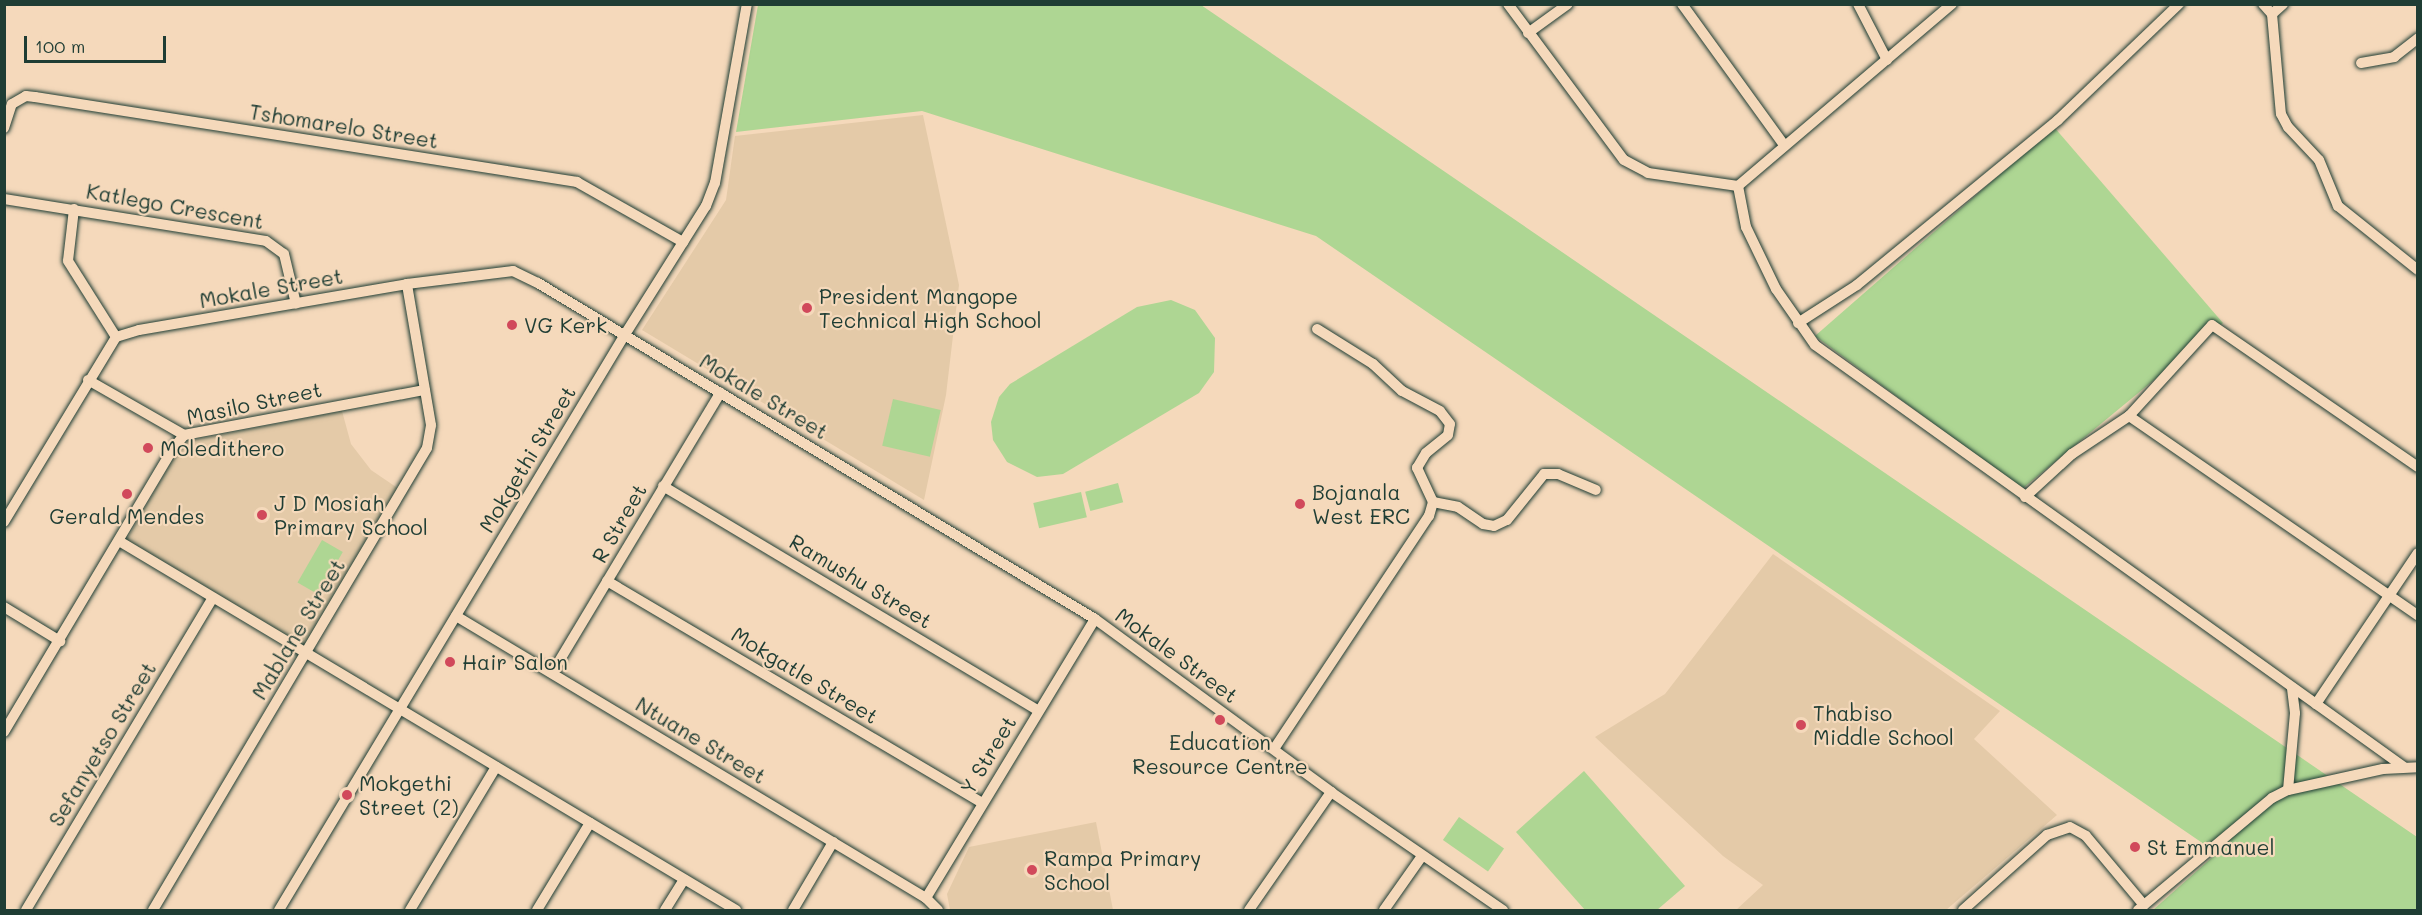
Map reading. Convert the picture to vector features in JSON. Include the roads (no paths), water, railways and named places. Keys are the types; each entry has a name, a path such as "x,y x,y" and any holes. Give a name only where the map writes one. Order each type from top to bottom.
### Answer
{"street":[{"name":"Mokgethi Street","path":"279,910 624,336 706,206 715,183 747,4"},
{"path":"1508,4 1624,160 1648,173 1738,186 1952,4"},
{"path":"1528,33 1568,4"},
{"path":"1682,4 1784,145"},
{"path":"1858,4 1887,60"},
{"path":"1798,323 1857,285 2058,120 2180,4"},
{"path":"2263,4 2272,14 2281,114 2288,127 2319,160 2338,206 2418,270"},
{"path":"2272,14 2283,4"},
{"path":"2361,63 2394,57 2418,38"},
{"name":"Tshomarelo Street","path":"4,128 12,104 26,96 577,182 683,242"},
{"path":"1738,186 1746,227 1776,289 1798,323 1827,355 2404,767"},
{"name":"Katlego Crescent","path":"4,199 272,243 286,260 296,304"},
{"path":"4,522 116,337 68,261 74,209"},
{"name":"Mokale Street","path":"116,337 139,330 407,284 486,272 513,271 1095,619 1331,792 1503,910"},
{"name":"Mablane Street","path":"153,910 427,448 432,432 407,284"},
{"path":"2025,497 2072,454 2129,416 2212,325 2418,466"},
{"path":"1274,749 1429,516 1433,502 1417,468 1426,453 1448,435 1447,416 1402,392 1373,364 1317,329"},
{"path":"88,380 184,435"},
{"name":"Masilo Street","path":"4,732 184,435 425,390"},
{"name":"R Street","path":"552,673 720,393"},
{"path":"2129,416 2418,615"},
{"path":"1433,502 1458,507 1483,524 1494,526 1507,520 1544,474 1558,474 1596,490"},
{"name":"Ramushu Street","path":"663,486 1038,710"},
{"path":"119,541 736,910"},
{"path":"2316,704 2418,553"},
{"name":"Mokgatle Street","path":"607,580 982,803"},
{"name":"Sefanyetso Street","path":"26,910 213,598"},
{"path":"4,607 60,641"},
{"name":"Ntuane Street","path":"456,616 926,898"},
{"name":"Y Street","path":"926,898 1095,619"},
{"path":"2288,790 2295,713 2292,687"},
{"path":"410,910 496,767"},
{"path":"1963,910 2047,835 2070,827 2086,836 2141,908 2175,884 2261,805 2288,790 2404,767 2418,767"},
{"path":"1249,910 1331,792"},
{"path":"537,910 590,823"},
{"path":"793,910 833,842"},
{"path":"1384,910 1422,856"},
{"path":"665,910 684,880"},
{"path":"926,898 938,910"}],"place":[{"name":"President Mangope Technical High School","path":"807,308"},
{"name":"VG Kerk","path":"512,325"},
{"name":"Moledithero","path":"148,448"},
{"name":"Gerald Mendes","path":"127,494"},
{"name":"Bojanala West ERC","path":"1300,504"},
{"name":"J D Mosiah Primary School","path":"262,515"},
{"name":"Hair Salon","path":"450,662"},
{"name":"Education Resource Centre","path":"1220,720"},
{"name":"Thabiso Middle School","path":"1801,725"},
{"name":"Mokgethi Street (2)","path":"347,795"},
{"name":"St Emmanuel","path":"2135,847"},
{"name":"Rampa Primary School","path":"1032,870"}]}
